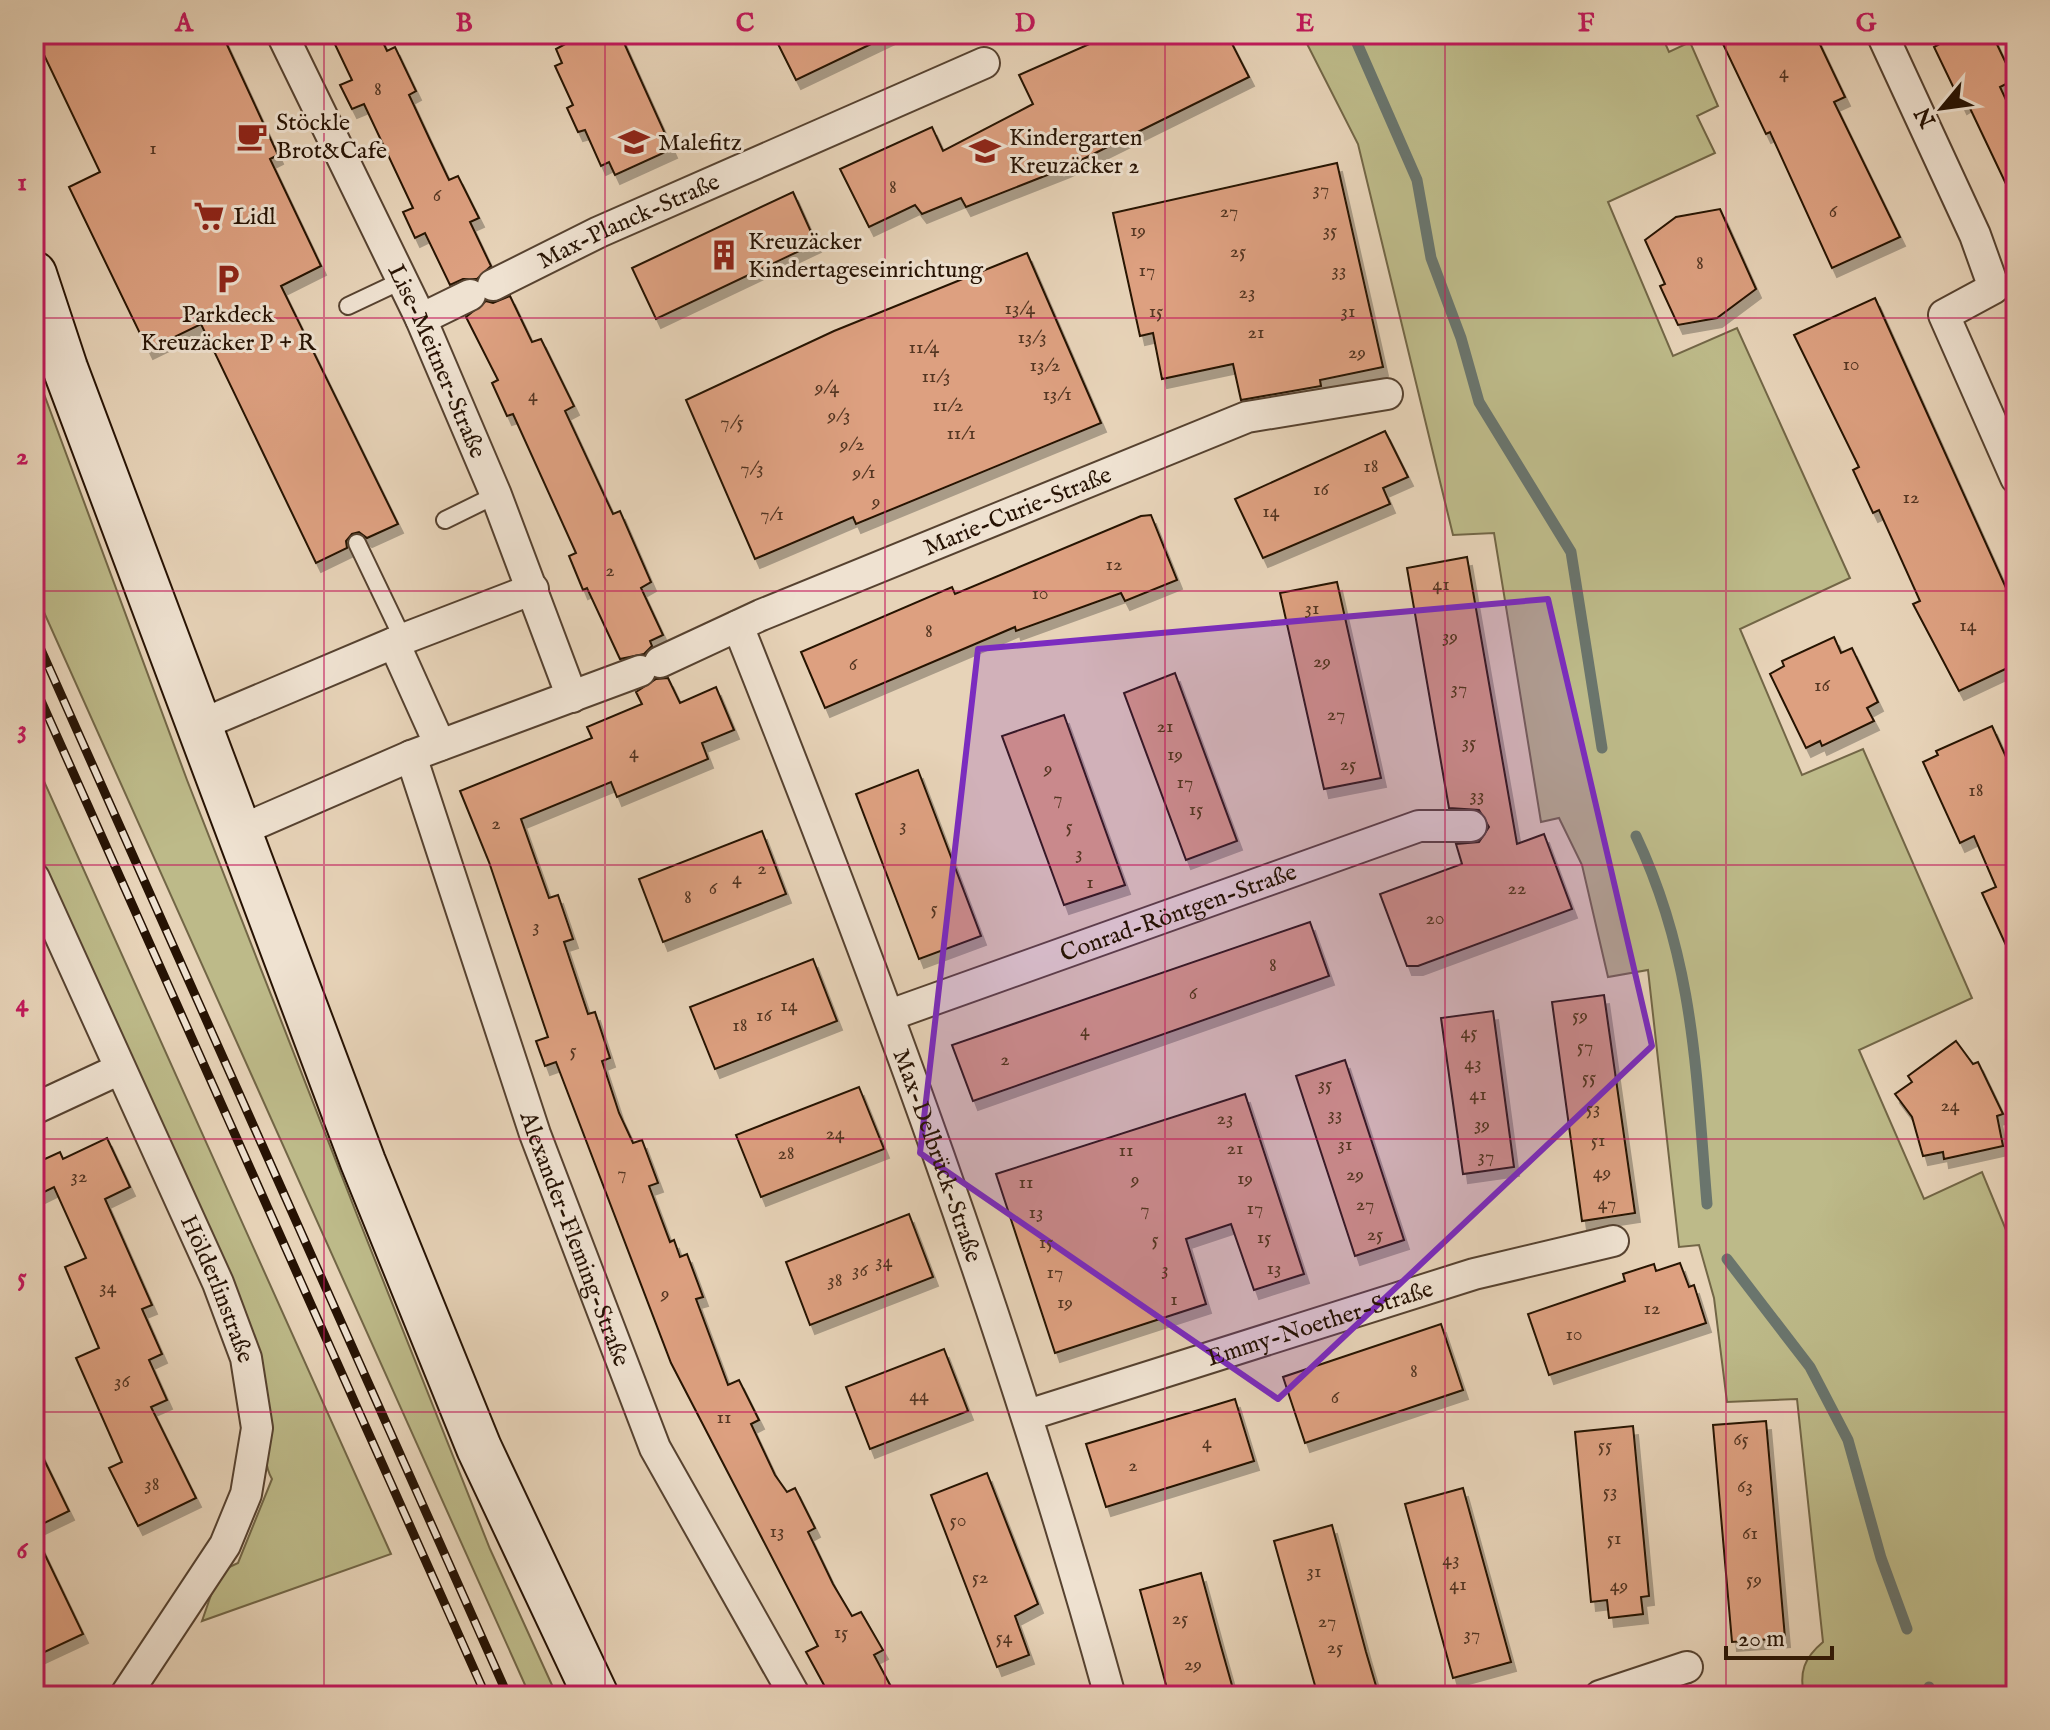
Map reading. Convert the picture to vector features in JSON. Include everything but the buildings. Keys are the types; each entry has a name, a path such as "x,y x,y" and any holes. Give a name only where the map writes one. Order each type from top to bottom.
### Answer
{"main road":[{"path":"34,274 65,368 363,1162 479,1448 596,1696"}],"street":[{"name":"Lise-Meitner-Straße","path":"282,34 421,319 496,495 572,697"},
{"path":"1882,34 1975,235 2005,283 1944,315 2016,478"},
{"name":"Max-Planck-Straße","path":"421,319 599,232 984,63"},
{"name":"Marie-Curie-Straße","path":"239,831 411,756 650,666 738,626 1247,417 1387,394"},
{"path":"200,725 399,641 533,589"},
{"name":"Max-Delbrück-Straße","path":"738,626 890,1015 1028,1415 1110,1696"},
{"path":"399,641 440,745"},
{"name":"Alexander-Fleming-Straße","path":"411,756 535,1134 655,1448 795,1696"},
{"name":"Conrad-Röntgen-Straße","path":"890,1015 1419,826 1471,826"},
{"name":"Hölderlinstraße","path":"34,878 218,1283 246,1358 257,1428 246,1494 225,1545 125,1696"},
{"path":"34,1109 120,1069"},
{"name":"Emmy-Noether-Straße","path":"1028,1415 1474,1274 1613,1241"},
{"path":"1600,1696 1687,1667"}],"lane":[{"path":"348,306 401,281"},
{"path":"445,520 496,495"},
{"path":"357,543 385,601 399,641"}],"highlighted area":[{"path":"1548,599 1652,1046 1278,1399 920,1153 978,649"}],"shaded area":[{"path":"1302,34 1661,34 1669,52 1690,42 1718,106 1697,116 1715,153 1608,202 1673,356 1737,328 1850,578 1740,629 1802,775 1863,749 1972,998 1859,1050 1924,1199 1982,1172 2016,1254 2016,1696 1804,1696 1804,1666 1823,1642 1797,1399 1727,1402 1714,1298 1699,1245 1679,1247 1648,970 1608,977 1582,865 1559,818 1541,822 1494,533 1453,535 1358,144"},
{"path":"34,367 187,780 359,1220 490,1549 557,1696 530,1696 34,590"},
{"path":"34,759 391,1554 202,1621 219,1572 238,1563 272,1479 266,1456 268,1417 263,1376 245,1311 34,843"}],"waterway":[{"path":"1353,34 1417,180 1431,258 1461,338 1479,402 1571,552 1602,748"},
{"path":"1636,836 1655,882 1681,971 1695,1062 1707,1204"},
{"path":"1727,1259 1810,1367 1848,1440 1881,1558 1907,1629"},
{"path":"1929,1687 1932,1696"}],"railway":[{"path":"34,634 508,1696"},
{"path":"34,685 486,1696"}],"place":[{"name":"Stöckle Brot&Cafe","path":"252,136"},
{"name":"Malefitz","path":"634,142"},
{"name":"Kindergarten Kreuzäcker 2","path":"985,151"},
{"name":"Lidl","path":"209,216"},
{"name":"Kreuzäcker Kindertageseinrichtung","path":"724,255"},
{"name":"Parkdeck Kreuzäcker P + R","path":"228,279"}]}
